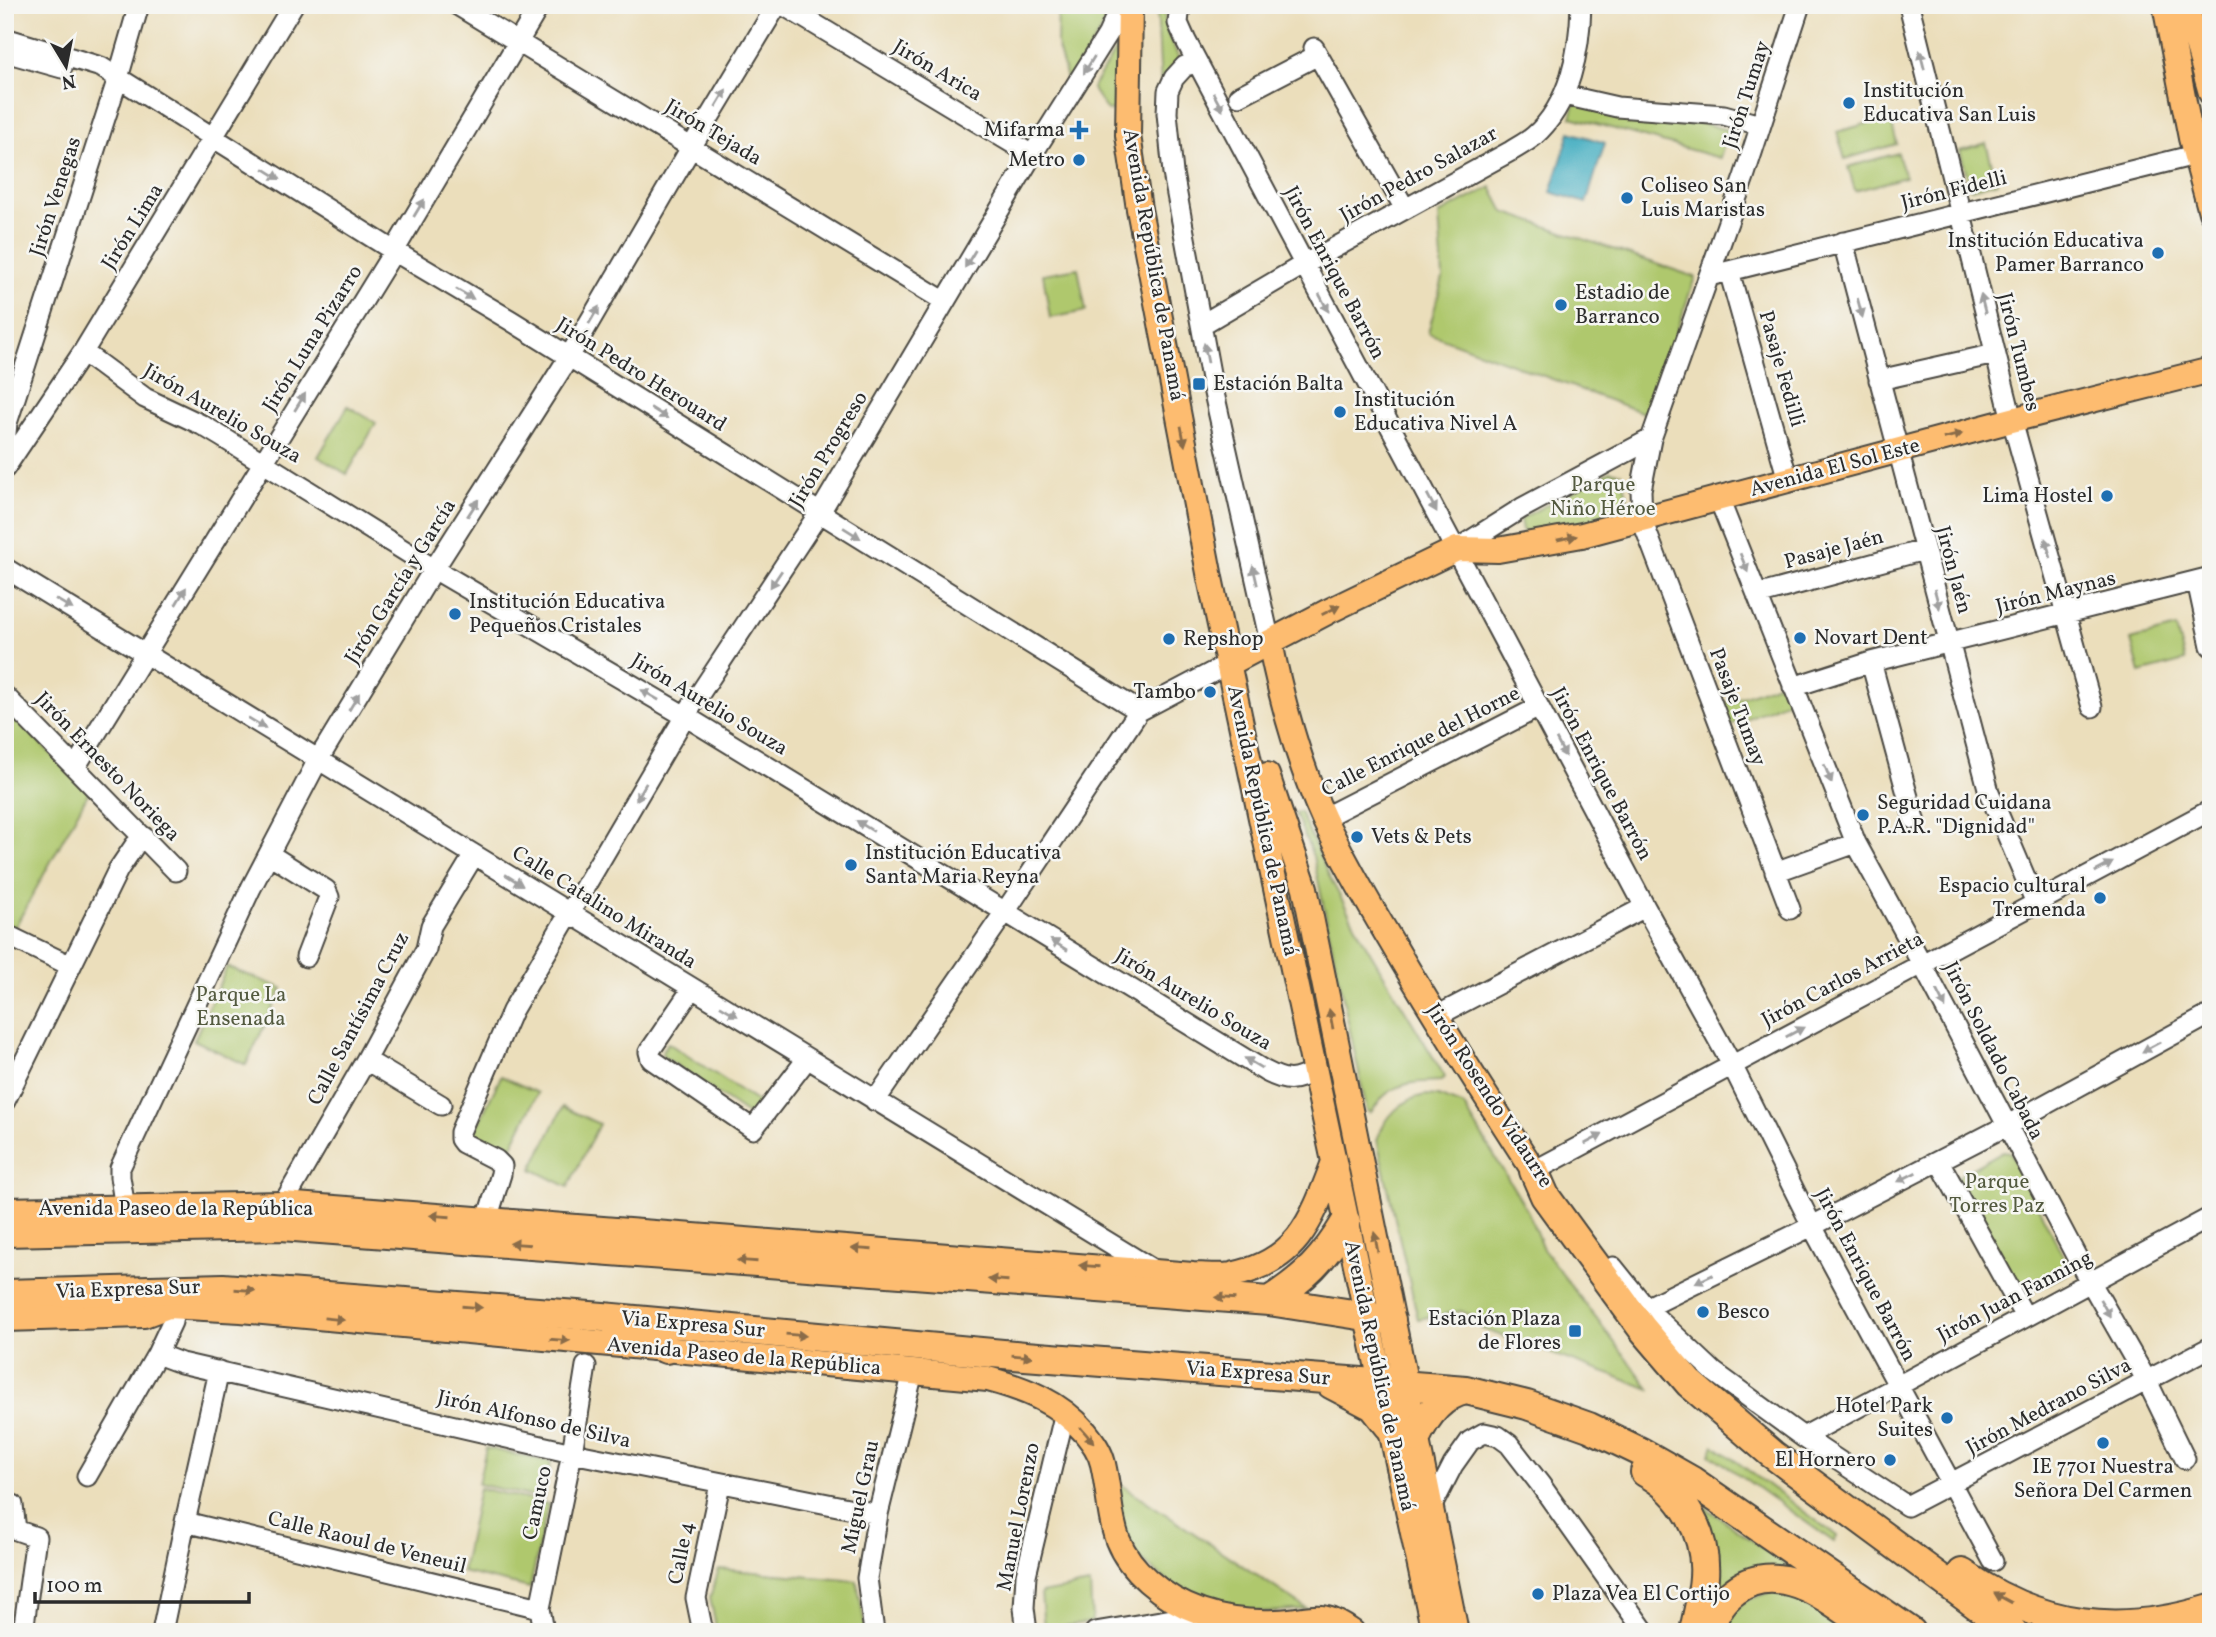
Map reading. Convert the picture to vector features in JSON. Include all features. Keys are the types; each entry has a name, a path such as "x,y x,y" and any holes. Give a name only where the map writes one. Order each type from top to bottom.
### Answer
{"highway":[{"path":"1534,1171 1545,1196 1596,1266 1642,1328 1689,1382 1772,1454 2013,1632"},
{"path":"1269,1301 1293,1285 1319,1261 1331,1248 1346,1222"},
{"path":"5,1232 281,1226 605,1251 1165,1283 1378,1318"},
{"path":"605,1251 673,1234"},
{"name":"Via Expresa Sur","path":"5,1294 223,1288 603,1317 1025,1356 1393,1384 1466,1391 1527,1405"},
{"path":"603,1317 666,1349"},
{"path":"1319,1379 1373,1406 1389,1426"},
{"path":"1689,1382 1980,1586 2016,1606 2055,1619 2109,1627 2174,1621 2211,1609"},
{"path":"1416,1438 1427,1417 1436,1407 1456,1392 1466,1391"},
{"path":"1527,1405 1587,1442 1657,1478 1681,1502 1696,1530 1704,1563 1703,1589 1694,1632"},
{"path":"1527,1405 1589,1427 1692,1481 1911,1632"},
{"path":"1709,1632 1719,1607 1731,1593 1746,1584 1777,1579 1807,1587 1876,1632"},
{"path":"2199,1632 2211,1625"}],"main road":[{"name":"Avenida República de Panamá","path":"1130,5 1128,135 1133,173 1205,553 1265,766 1305,888 1378,1318 1393,1384 1416,1438 1431,1508 1449,1631"},
{"path":"2165,5 2203,153 2211,212"},
{"path":"2186,5 2211,93"},
{"name":"Avenida El Sol Este","path":"1235,661 1329,611 1457,549 1498,550 1531,545 1642,520 2012,420 2206,373"},
{"name":"Jirón Rosendo Vidaurre","path":"1270,642 1278,681 1299,752 1324,818 1354,878 1435,1017 1534,1171"},
{"name":"Avenida República de Panamá","path":"1235,661 1346,1222 1378,1318"},
{"name":"Avenida Paseo de la República","path":"5,1210 283,1205 673,1234 1165,1283 1193,1275 1229,1275 1260,1267 1279,1258 1296,1241 1311,1218 1334,1162"},
{"name":"Avenida Paseo de la República","path":"5,1319 144,1314 168,1306 241,1310 988,1379 1044,1399 1065,1412 1097,1446 1103,1463 1114,1532 1128,1560 1172,1600 1202,1614 1278,1627 1319,1617 1331,1618 1352,1632"},
{"name":"Avenida República de Panamá","path":"1393,1384 1389,1426 1449,1631"}],"street":[{"name":"Jirón Venegas","path":"5,443 7,422 139,5"},
{"name":"Jirón Lima","path":"5,468 83,352 293,5"},
{"name":"Jirón Tejada","path":"457,5 944,301"},
{"name":"Jirón Luna Pizarro","path":"76,766 394,251 540,5"},
{"name":"Jirón García y García","path":"125,1208 120,1168 251,888 318,760 433,569 569,358 777,5"},
{"name":"Jirón Arica","path":"783,5 1032,155"},
{"name":"Jirón Progreso","path":"489,1213 502,1174 502,1166 496,1160 463,1143 460,1132 512,1011 685,716 819,513 1032,155 1108,34 1121,5"},
{"name":"Jirón Enrique Barrón","path":"1180,5 1178,23 1197,63 1645,907 1732,1065 1812,1226 1993,1561"},
{"name":"Jirón Pedro Salazar","path":"1201,325 1535,136 1564,95 1576,55 1581,5"},
{"name":"Jirón Tumay","path":"1642,520 1641,490 1651,439 1800,5"},
{"name":"Jirón Tumbes","path":"1909,5 2012,420 2092,707"},
{"name":"Jirón Pedro Herouard","path":"5,38 101,67 1139,711"},
{"path":"1239,96 1316,51 1405,209"},
{"path":"5,52 98,78 118,78"},
{"name":"Avenida República de Panamá","path":"1197,63 1185,66 1174,78 1167,99 1173,173 1201,325 1270,642"},
{"path":"1564,95 1617,107 1724,115 1760,125"},
{"name":"Jirón Fidelli","path":"1709,276 2203,153"},
{"name":"Jirón Jaén","path":"1843,242 1989,792 2036,903"},
{"name":"Pasaje Fedilli","path":"1729,271 1788,480"},
{"name":"Jirón Aurelio Souza","path":"83,352 145,398 202,425 433,569 685,716 1282,1080 1299,1079 1315,1070"},
{"path":"1879,380 1995,354"},
{"name":"Avenida El Sol Este","path":"1457,549 1513,514 1651,439"},
{"path":"1611,460 1631,470 1641,490"},
{"name":"Jirón Soldado Cabada","path":"1719,499 1856,843 1923,964 2090,1283 2147,1381 2185,1459"},
{"path":"1513,514 1511,523 1514,533 1520,541 1531,545"},
{"name":"Pasaje Tumay","path":"1642,520 1790,909"},
{"name":"Pasaje Jaén","path":"1757,594 1924,550"},
{"name":"Calle Catalino Miranda","path":"5,568 807,1059 1165,1283"},
{"path":"2204,579 2211,646"},
{"name":"Jirón Maynas","path":"1793,687 1871,662 2204,579"},
{"path":"875,1101 1139,711 1235,661"},
{"path":"1871,662 1914,819"},
{"name":"Jirón Ernesto Noriega","path":"5,696 176,871"},
{"name":"Calle Enrique del Horne","path":"1324,818 1539,707"},
{"name":"Jirón Carlos Arrieta","path":"1534,1171 2211,810"},
{"path":"5,1101 118,870 135,845 144,837"},
{"path":"1775,873 1856,843"},
{"path":"269,854 326,890 329,897 306,957"},
{"name":"Calle Santísima Cruz","path":"283,1205 426,949 431,926 474,855"},
{"path":"1435,1017 1645,907"},
{"path":"5,934 71,965"},
{"path":"692,989 649,1052 651,1059 753,1129 807,1059"},
{"path":"1646,1308 1940,1161 2211,1014"},
{"path":"366,1060 441,1105"},
{"path":"1940,1161 2025,1317"},
{"name":"Jirón Rosendo Vidaurre","path":"1534,1171 1646,1308 1714,1372 1803,1437 1907,1506"},
{"name":"Jirón Juan Fanning","path":"1803,1437 2211,1217"},
{"path":"87,1476 172,1322 173,1316 168,1306"},
{"name":"Jirón Medrano Silva","path":"1907,1506 2211,1347"},
{"name":"Jirón Alfonso de Silva","path":"157,1353 181,1363 572,1452 878,1514"},
{"name":"Camuco","path":"540,1608 572,1452 586,1366"},
{"path":"163,1632 219,1371"},
{"name":"Miguel Grau","path":"874,1632 867,1578 878,1514 913,1372"},
{"name":"Manuel Lorenzo","path":"1027,1632 1024,1608 1026,1575 1065,1412"},
{"path":"1431,1508 1453,1465 1470,1441 1485,1433 1498,1436 1509,1444 1540,1484 1645,1632"},
{"name":"Calle 4","path":"703,1632 696,1598 720,1484"},
{"path":"5,1503 13,1505 16,1530 36,1537 23,1632"},
{"name":"Calle Raoul de Veneuil","path":"185,1522 540,1608"},
{"path":"540,1608 544,1632"},
{"path":"1095,1632 1202,1614"}],"green space":[{"path":"1058,5 1115,5 1069,86 1057,44"},
{"path":"1157,5 1166,5 1166,28 1182,64 1161,89"},
{"path":"1120,43 1119,109 1107,111 1092,88"},
{"path":"1575,103 1641,121 1682,118 1728,130 1720,158 1571,117"},
{"path":"1890,117 1897,144 1845,159 1837,132"},
{"path":"1986,143 1997,182 1971,189 1960,151"},
{"path":"1898,153 1905,177 1855,191 1848,167"},
{"name":"Estadio de Barranco","path":"1491,187 1504,212 1695,277 1649,415 1428,333 1443,278 1439,214"},
{"path":"1078,268 1086,311 1050,318 1043,274"},
{"path":"348,406 376,423 347,474 318,457"},
{"name":"Parque Niño Héroe","path":"1610,471 1621,473 1631,510 1627,515 1526,533 1522,530 1520,519"},
{"path":"2176,628 2185,661 2140,673 2131,640"},
{"path":"1788,680 1795,698 1724,728 1715,707"},
{"path":"5,710 90,790 14,929 5,926"},
{"path":"1300,812 1327,872 1366,945 1445,1077 1442,1081 1410,1084 1395,1089 1381,1099 1370,1113 1367,1111 1313,856 1295,813"},
{"name":"Parque La Ensenada","path":"227,967 282,988 246,1065 194,1040"},
{"path":"668,1043 764,1106 753,1118 663,1056 662,1052"},
{"path":"501,1076 538,1093 507,1156 471,1139"},
{"path":"1426,1095 1438,1096 1464,1106 1528,1212 1543,1249 1650,1389 1480,1328 1480,1319 1461,1311 1418,1319 1377,1140 1395,1110 1409,1100"},
{"path":"563,1107 599,1124 568,1187 532,1169"},
{"name":"Parque Torres Paz","path":"2003,1151 2010,1152 2070,1269 2067,1274 2025,1295 2021,1295 1957,1177"},
{"path":"1714,1445 1837,1536 1834,1542 1710,1454"},
{"path":"486,1448 551,1462 543,1499 478,1484"},
{"path":"1119,1483 1307,1609 1267,1612 1227,1608 1187,1596 1137,1557 1122,1525"},
{"path":"479,1488 548,1504 530,1588 462,1572"},
{"path":"1694,1499 1789,1567 1764,1569 1714,1600"},
{"path":"719,1569 857,1581 866,1632 717,1632 710,1597"},
{"path":"1090,1584 1092,1622 1044,1629 1041,1593"},
{"path":"1779,1589 1817,1607 1852,1632 1723,1632 1724,1623 1745,1601"}],"water":[{"path":"1570,132 1605,143 1586,203 1551,192"}],"place":[{"name":"Institución Educativa San Luis","path":"1849,103"},
{"name":"Mifarma","path":"1079,130"},
{"name":"Metro","path":"1079,160"},
{"name":"Coliseo San Luis Maristas","path":"1627,198"},
{"name":"Institución Educativa Pamer Barranco","path":"2158,253"},
{"name":"Estadio de Barranco","path":"1561,305"},
{"name":"Estación Balta","path":"1199,384"},
{"name":"Institución Educativa Nivel A","path":"1340,412"},
{"name":"Lima Hostel","path":"2107,496"},
{"name":"Institución Educativa Pequeños Cristales","path":"455,614"},
{"name":"Novart Dent","path":"1800,638"},
{"name":"Repshop","path":"1169,639"},
{"name":"Tambo","path":"1210,692"},
{"name":"Seguridad Cuidana P.A.R. \"Dignidad\"","path":"1863,815"},
{"name":"Vets & Pets","path":"1357,837"},
{"name":"Institución Educativa Santa Maria Reyna","path":"851,865"},
{"name":"Espacio cultural Tremenda","path":"2100,898"},
{"name":"Besco","path":"1703,1312"},
{"name":"Estación Plaza de Flores","path":"1575,1331"},
{"name":"Hotel Park Suites","path":"1947,1418"},
{"name":"IE 7701 Nuestra Señora Del Carmen","path":"2103,1443"},
{"name":"El Hornero","path":"1890,1460"},
{"name":"Plaza Vea El Cortijo","path":"1538,1594"}]}
